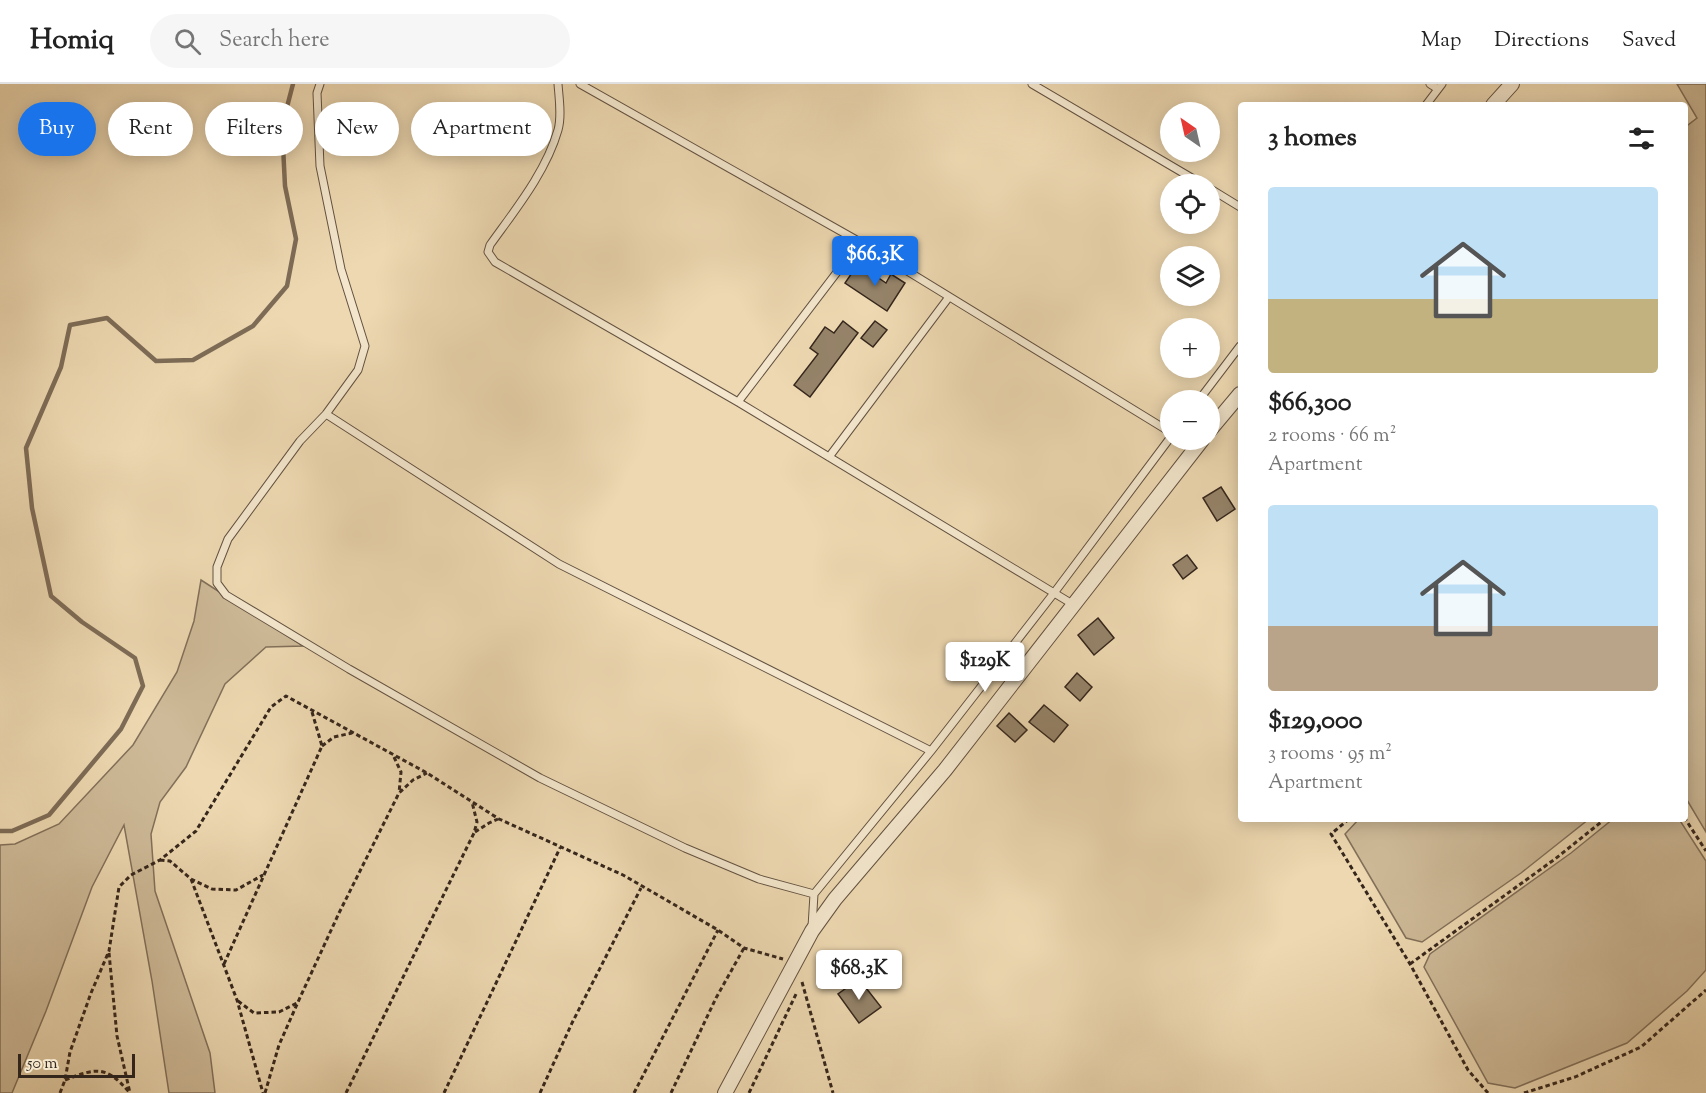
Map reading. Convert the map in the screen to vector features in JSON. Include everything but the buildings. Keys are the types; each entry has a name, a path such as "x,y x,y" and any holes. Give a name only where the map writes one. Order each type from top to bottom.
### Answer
{"street":[{"path":"1496,102 1512,84"},
{"path":"1220,417 1238,396"},
{"path":"725,1093 812,931 860,868 945,770 1194,450"}],"lane":[{"path":"320,84 317,93 320,166 341,269 365,346 358,370 326,414 300,441 228,539 217,567 217,583 226,595 349,669 540,778 685,848 759,879 814,894"},
{"path":"558,84 558,128 555,138 519,204 490,245 488,252 490,257 607,328 738,402 1074,605"},
{"path":"580,84 860,242 1160,426"},
{"path":"1032,84 1185,174"},
{"path":"1428,102 1440,87 1430,84"},
{"path":"1220,195 1238,206"},
{"path":"738,402 860,242"},
{"path":"829,457 949,297"},
{"path":"1207,390 1238,349"},
{"path":"326,414 559,564 931,751"},
{"path":"812,931 814,894 931,751 1161,450"}],"path":[{"path":"60,1093 70,1052 109,951 120,887 131,875 160,860 196,831 271,707 286,696 427,773 499,819 622,875 641,888 718,930 744,948 796,963 832,1093"},
{"path":"312,710 322,746"},
{"path":"224,964 322,746 334,737 354,733"},
{"path":"394,755 401,772 399,793"},
{"path":"264,1093 279,1045 297,1002 399,793 413,780 427,773"},
{"path":"346,1093 474,834 477,822 472,802"},
{"path":"474,834 489,822 499,819"},
{"path":"1345,822 1331,834 1410,964 1468,1071 1488,1093"},
{"path":"1410,964 1555,859 1601,822"},
{"path":"1687,822 1706,851"},
{"path":"444,1093 560,848"},
{"path":"160,860 170,861 191,879 212,889 236,890 263,875"},
{"path":"191,879 237,1000 264,1093"},
{"path":"540,1093 572,1023 641,888"},
{"path":"634,1093 718,930"},
{"path":"671,1093 716,998 744,948"},
{"path":"109,951 117,1036 129,1093"},
{"path":"749,1093 802,982"},
{"path":"1524,1093 1575,1077 1641,1047 1706,990"},
{"path":"237,1000 254,1013 279,1012 297,1002"},
{"path":"65,1080 92,1070 115,1075 129,1093"}],"shaded area":[{"path":"1677,84 1706,84 1706,832 1688,802 1688,125 1697,118"},
{"path":"201,580 303,646 266,647 225,684 186,767 160,802 151,834 155,891 210,1053 215,1093 169,1093 124,825 92,887 46,1011 12,1093 0,1093 0,845 15,844 59,824 133,745 177,672 194,621"},
{"path":"1356,822 1585,822 1521,873 1422,942 1406,938 1345,834"},
{"path":"1609,822 1681,822 1706,861 1706,970 1687,991 1627,1043 1515,1088 1488,1083 1424,967 1430,954 1571,853"}],"waterway":[{"path":"0,831 12,831 49,815 121,729 143,686 135,658 82,622 51,596 32,508 26,448 61,367 70,325 107,318 156,361 193,360 253,326 287,286 296,239 285,186 282,126 293,84"}]}
